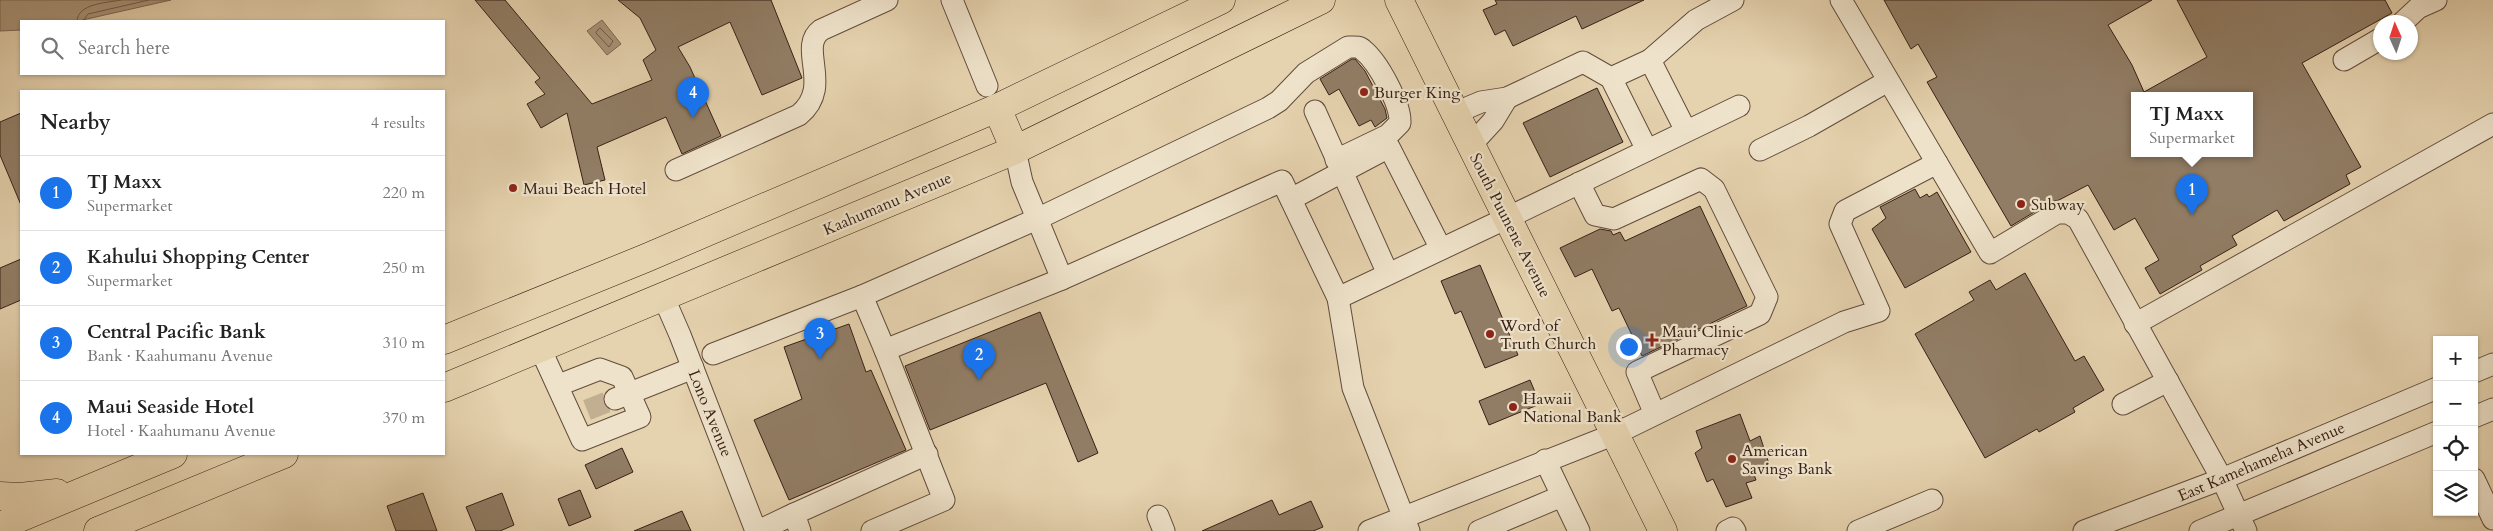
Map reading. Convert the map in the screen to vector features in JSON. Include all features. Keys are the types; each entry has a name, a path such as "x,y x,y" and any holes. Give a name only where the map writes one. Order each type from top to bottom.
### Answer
{"main road":[{"path":"445,340 646,258 992,97 1221,0"},
{"name":"Kaahumanu Avenue","path":"445,388 1014,150 1321,0"},
{"name":"South Puunene Avenue","path":"1399,0 1663,531"},
{"path":"992,97 1014,150"},
{"path":"646,258 663,296"},
{"path":"0,526 171,455"},
{"path":"98,531 282,455"},
{"path":"0,496 45,495 105,482"}],"street":[{"path":"676,170 800,116 812,101 816,90 812,46 816,34 888,0"},
{"path":"952,0 992,97"},
{"path":"1611,78 1650,60 1696,20 1733,0"},
{"path":"1841,0 1990,253 2057,213 2068,213 2077,217 2222,480 2243,523"},
{"path":"2344,60 2373,43"},
{"path":"713,354 862,296 1037,219 1268,108 1279,101 1306,73 1348,47 1363,49 1374,62 1399,106 1400,123 1388,135 1290,199"},
{"path":"1650,60 1686,131"},
{"path":"1456,113 1481,102 1507,98 1582,62 1611,78 1647,150"},
{"path":"1760,150 1810,126 1888,81"},
{"path":"1471,145 1493,121 1507,98"},
{"path":"1338,298 1738,106"},
{"path":"1315,111 1388,274"},
{"path":"2135,324 2493,124"},
{"path":"1339,166 1389,147 1441,249"},
{"path":"1014,150 1022,182 1062,279"},
{"path":"1369,531 1406,524 1545,460 1614,434 1844,322 1879,312 1840,224 1845,212 1937,162"},
{"path":"1579,183 1596,215 1614,219 1701,179 1714,189 1767,297 1760,314 1637,372 1656,414"},
{"path":"886,350 1062,279 1282,181 1338,298 1353,388 1406,524"},
{"name":"Lono Avenue","path":"663,296 757,531"},
{"path":"862,296 886,350 944,500 872,531"},
{"path":"540,348 559,385 580,413 582,440 640,417 622,396 622,377 600,369 559,385"},
{"path":"2478,370 2493,364"},
{"path":"622,396 693,368"},
{"path":"2123,404 2168,381"},
{"name":"East Kamehameha Avenue","path":"2084,531 2222,480 2433,390"},
{"path":"2478,415 2493,409"},
{"path":"2200,531 2243,523 2433,434"},
{"path":"757,531 797,523 927,454"},
{"path":"1545,460 1579,531"},
{"path":"2478,487 2493,519"},
{"path":"1479,531 1562,496"},
{"path":"1871,528 1932,500"},
{"path":"1727,531 1733,528 1735,531"}],"water":[{"path":"0,0 171,0 82,20 20,20 20,30 0,31"},
{"path":"602,20 621,44 607,55 587,31"}],"building":[{"path":"475,0 505,0 592,104 652,80 643,60 656,50 640,18 618,0 771,0 802,78 762,95 730,22 678,47 690,67 721,136 682,154 666,117 597,147 605,180 584,185 567,113 541,128 527,104 545,94 535,82 540,78"},
{"path":"1495,0 1644,0 1582,29 1576,16 1513,46 1505,30 1495,35 1483,10 1497,4"},
{"path":"1884,0 2152,0 2108,25 2132,65 2144,92 2207,57 2177,0 2385,0 2392,13 2388,15 2373,15 2373,24 2302,63 2361,167 2346,175 2350,184 2284,221 2277,210 2232,236 2237,245 2200,266 2202,270 2160,294 2145,268 2159,260 2135,218 2114,230 2088,185 2059,200 2051,202 2011,226 1927,82 1937,77 1918,44 1911,49"},
{"name":"Burger King","path":"1355,59 1365,71 1385,109 1387,118 1375,127 1371,120 1359,126 1339,89 1329,95 1320,79"},
{"path":"1597,88 1623,142 1550,177 1523,123"},
{"path":"20,113 20,203 0,155 0,122"},
{"path":"1915,189 1920,198 1927,194 1929,197 1937,192 1971,252 1905,288 1872,229 1886,218 1880,207"},
{"path":"1700,206 1747,306 1642,356 1619,308 1612,311 1592,269 1575,277 1560,248 1600,229 1611,231 1613,235 1620,232 1625,241"},
{"path":"20,259 20,300 0,309 0,268"},
{"name":"Word of Truth Church","path":"1480,265 1518,355 1485,368 1461,311 1455,314 1441,281"},
{"path":"2025,273 2075,361 2084,356 2104,390 2073,408 2075,412 2039,432 2037,429 1985,458 1915,334 1974,300 1969,292 1990,280 1996,290"},
{"path":"1040,312 1098,453 1078,462 1046,383 930,430 905,366"},
{"path":"849,324 866,372 871,370 906,450 789,500 754,420 802,399 784,347"},
{"path":"1530,380 1540,404 1489,425 1479,401"},
{"name":"American Savings Bank","path":"1740,414 1750,441 1760,436 1769,464 1752,469 1756,480 1746,483 1752,498 1726,507 1713,479 1707,482 1695,453 1702,448 1696,431"},
{"path":"622,448 633,472 596,489 585,465"},
{"path":"580,490 591,517 569,526 558,499"},
{"path":"423,493 437,531 396,531 387,506"},
{"path":"502,493 514,525 500,531 476,531 466,507"},
{"path":"1272,500 1279,515 1311,501 1323,527 1313,531 1202,531"},
{"path":"682,511 691,531 634,531"}],"tunnel":[{"path":"587,410 615,399"}],"place":[{"name":"Burger King","path":"1364,92"},
{"name":"Maui Seaside Hotel","path":"693,118"},
{"name":"Maui Beach Hotel","path":"513,188"},
{"name":"Subway","path":"2021,204"},
{"name":"TJ Maxx","path":"2192,215"},
{"name":"Word of Truth Church","path":"1490,334"},
{"name":"Maui Clinic Pharmacy","path":"1652,340"},
{"name":"Central Pacific Bank","path":"820,359"},
{"name":"Kahului Shopping Center","path":"979,380"},
{"name":"Hawaii National Bank","path":"1513,407"},
{"name":"American Savings Bank","path":"1732,459"}]}
